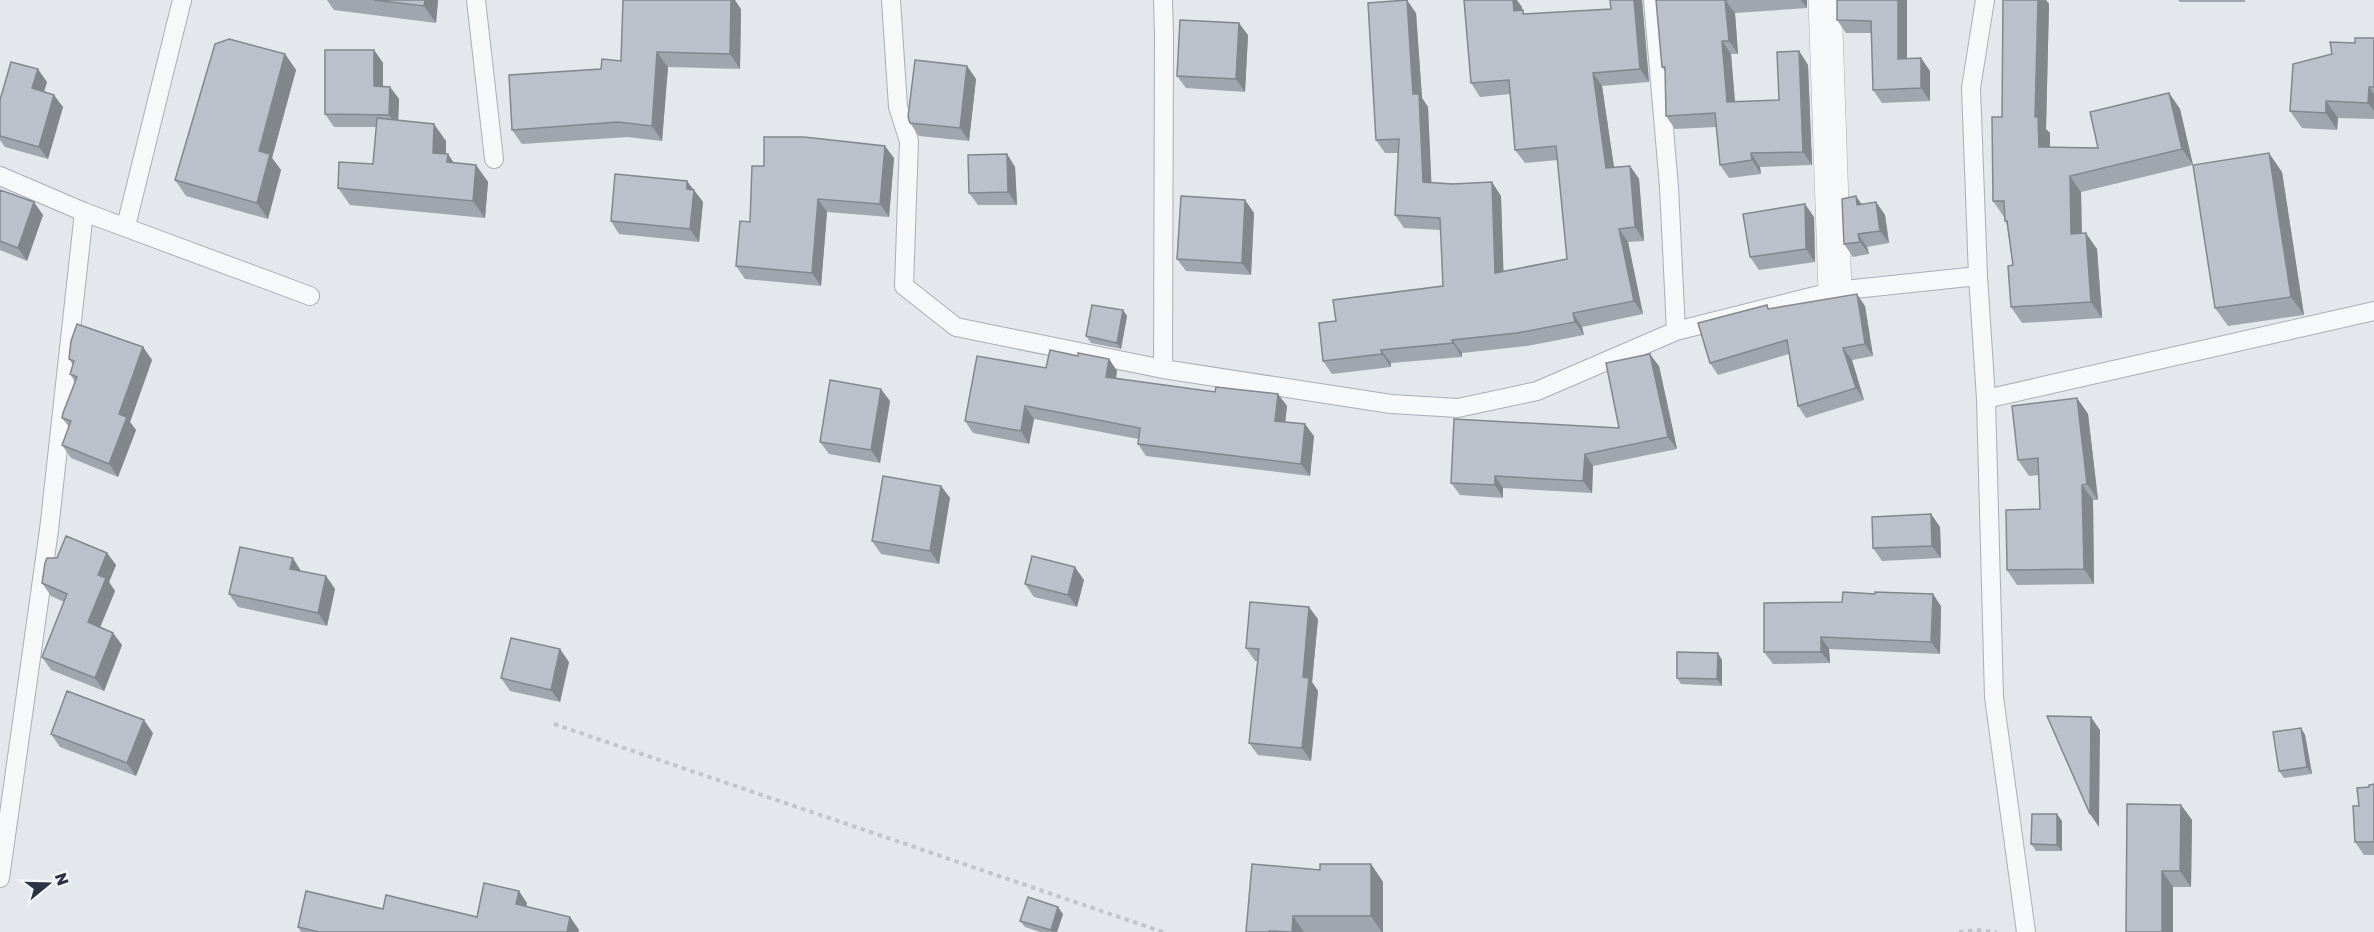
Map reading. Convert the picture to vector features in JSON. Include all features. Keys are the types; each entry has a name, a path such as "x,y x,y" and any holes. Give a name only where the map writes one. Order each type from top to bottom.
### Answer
{"street":[{"path":"1825,0 1835,291"}],"lane":[{"path":"126,226 182,0"},
{"path":"476,0 494,159"},
{"path":"891,0 898,107 909,141 904,286 956,327 1162,369 1391,404 1458,408 1537,391 1676,330 1835,291 1978,276"},
{"path":"1162,0 1164,35 1162,369"},
{"path":"1653,0 1669,187 1676,330"},
{"path":"1985,0 1971,88 1978,276 1986,399 1994,697 2026,932"},
{"path":"0,176 84,212 310,296"},
{"path":"0,878 49,530 84,212"},
{"path":"1986,399 2374,311"}],"path":[{"path":"554,724 1163,932"},
{"path":"1959,932 1976,930 1997,932"}],"building":[{"path":"374,0 425,0 424,6"},
{"path":"623,0 731,0 730,54 657,52 652,126 618,122 512,130 509,75 601,69 602,59 621,61"},
{"path":"1407,0 1413,94 1419,94 1423,182 1452,184 1492,182 1495,273 1567,259 1556,146 1515,150 1509,80 1471,83 1464,0 1513,0 1514,11 1523,10 1523,14 1611,9 1610,0 1634,0 1640,69 1593,73 1606,168 1630,166 1635,227 1619,229 1634,301 1573,313 1575,322 1517,333 1452,340 1453,343 1381,350 1382,354 1323,361 1319,323 1336,321 1333,300 1443,286 1440,218 1395,215 1399,139 1376,140 1368,3"},
{"path":"1656,0 1725,0 1729,41 1722,41 1727,102 1779,100 1777,52 1799,51 1803,152 1751,153 1752,160 1720,165 1715,113 1666,116 1665,67 1662,67"},
{"path":"1837,0 1898,0 1898,59 1921,58 1921,88 1873,90 1871,21 1837,20"},
{"path":"2003,0 2038,0 2035,117 2038,117 2039,147 2098,148 2090,112 2169,93 2182,149 2070,176 2071,234 2086,233 2091,302 2011,307 2008,266 2013,265 2004,201 1993,201 1992,117 2002,117"},
{"path":"1180,20 1239,23 1236,79 1177,76"},
{"path":"2355,38 2374,38 2374,87 2369,87 2368,103 2326,101 2326,113 2290,111 2293,64 2332,54 2330,42 2355,43"},
{"path":"229,39 285,54 259,151 270,154 257,203 175,180 215,44"},
{"path":"325,50 374,50 374,86 390,87 389,115 325,114"},
{"path":"915,60 967,66 960,128 910,123 908,117"},
{"path":"11,62 38,69 32,88 54,95 39,147 0,136 0,100"},
{"path":"377,118 434,124 433,153 448,154 447,162 476,165 473,201 338,188 339,162 373,164"},
{"path":"764,137 804,137 885,146 880,204 818,199 812,273 736,266 740,221 750,222 752,166 764,166"},
{"path":"2269,153 2291,297 2215,308 2193,165"},
{"path":"1007,154 1008,192 969,193 968,155"},
{"path":"615,174 687,181 687,189 694,190 690,229 611,221"},
{"path":"0,190 34,202 18,248 0,241"},
{"path":"1181,196 1245,200 1242,263 1177,259"},
{"path":"1856,196 1857,205 1876,202 1880,231 1858,234 1860,242 1844,244 1842,199"},
{"path":"1805,204 1806,249 1750,257 1743,214"},
{"path":"1857,294 1865,344 1843,348 1856,388 1798,406 1787,340 1710,363 1698,323 1767,305 1768,309"},
{"path":"1092,305 1123,310 1117,343 1086,336"},
{"path":"77,324 143,347 119,414 127,417 109,464 62,445 71,421 62,418 63,413 77,377 70,374 74,361 69,359 71,341"},
{"path":"1050,350 1109,359 1106,377 1215,392 1216,387 1278,394 1275,421 1305,424 1301,464 1138,444 1140,428 1025,406 1021,431 965,421 977,356 1046,368"},
{"path":"1650,354 1668,437 1585,454 1583,481 1495,476 1495,485 1451,483 1454,419 1619,428 1606,363"},
{"path":"830,380 881,389 871,450 820,442"},
{"path":"2077,398 2087,484 2082,485 2084,569 2007,570 2006,510 2040,509 2038,458 2018,460 2012,406"},
{"path":"883,476 941,486 930,551 872,541"},
{"path":"1931,514 1932,546 1873,548 1872,517"},
{"path":"66,536 107,553 98,575 106,578 88,622 113,633 95,678 42,657 67,594 42,583 45,563 47,558 57,558"},
{"path":"240,547 293,558 290,569 326,576 318,613 229,594"},
{"path":"1032,556 1075,567 1068,595 1025,584"},
{"path":"1843,592 1933,594 1931,642 1821,637 1821,652 1764,652 1764,603 1842,602"},
{"path":"1250,602 1309,607 1303,677 1309,678 1302,748 1249,743 1259,649 1246,648"},
{"path":"511,638 560,649 551,690 501,678"},
{"path":"1677,652 1718,653 1717,679 1677,678"},
{"path":"67,691 144,720 127,763 51,734"},
{"path":"2047,716 2091,717 2090,814"},
{"path":"2301,728 2307,767 2279,771 2273,732"},
{"path":"2374,784 2374,842 2355,842 2353,806 2359,806 2357,788"},
{"path":"2127,804 2181,805 2180,871 2162,871 2162,932 2126,932"},
{"path":"2032,814 2057,814 2057,845 2031,844"},
{"path":"1252,864 1320,870 1320,864 1371,864 1371,916 1293,916 1292,932 1246,932"},
{"path":"484,883 519,891 516,904 570,917 567,932 319,932 298,927 306,891 383,909 386,895 477,917"},
{"path":"1028,897 1058,907 1051,930 1020,921"}]}
